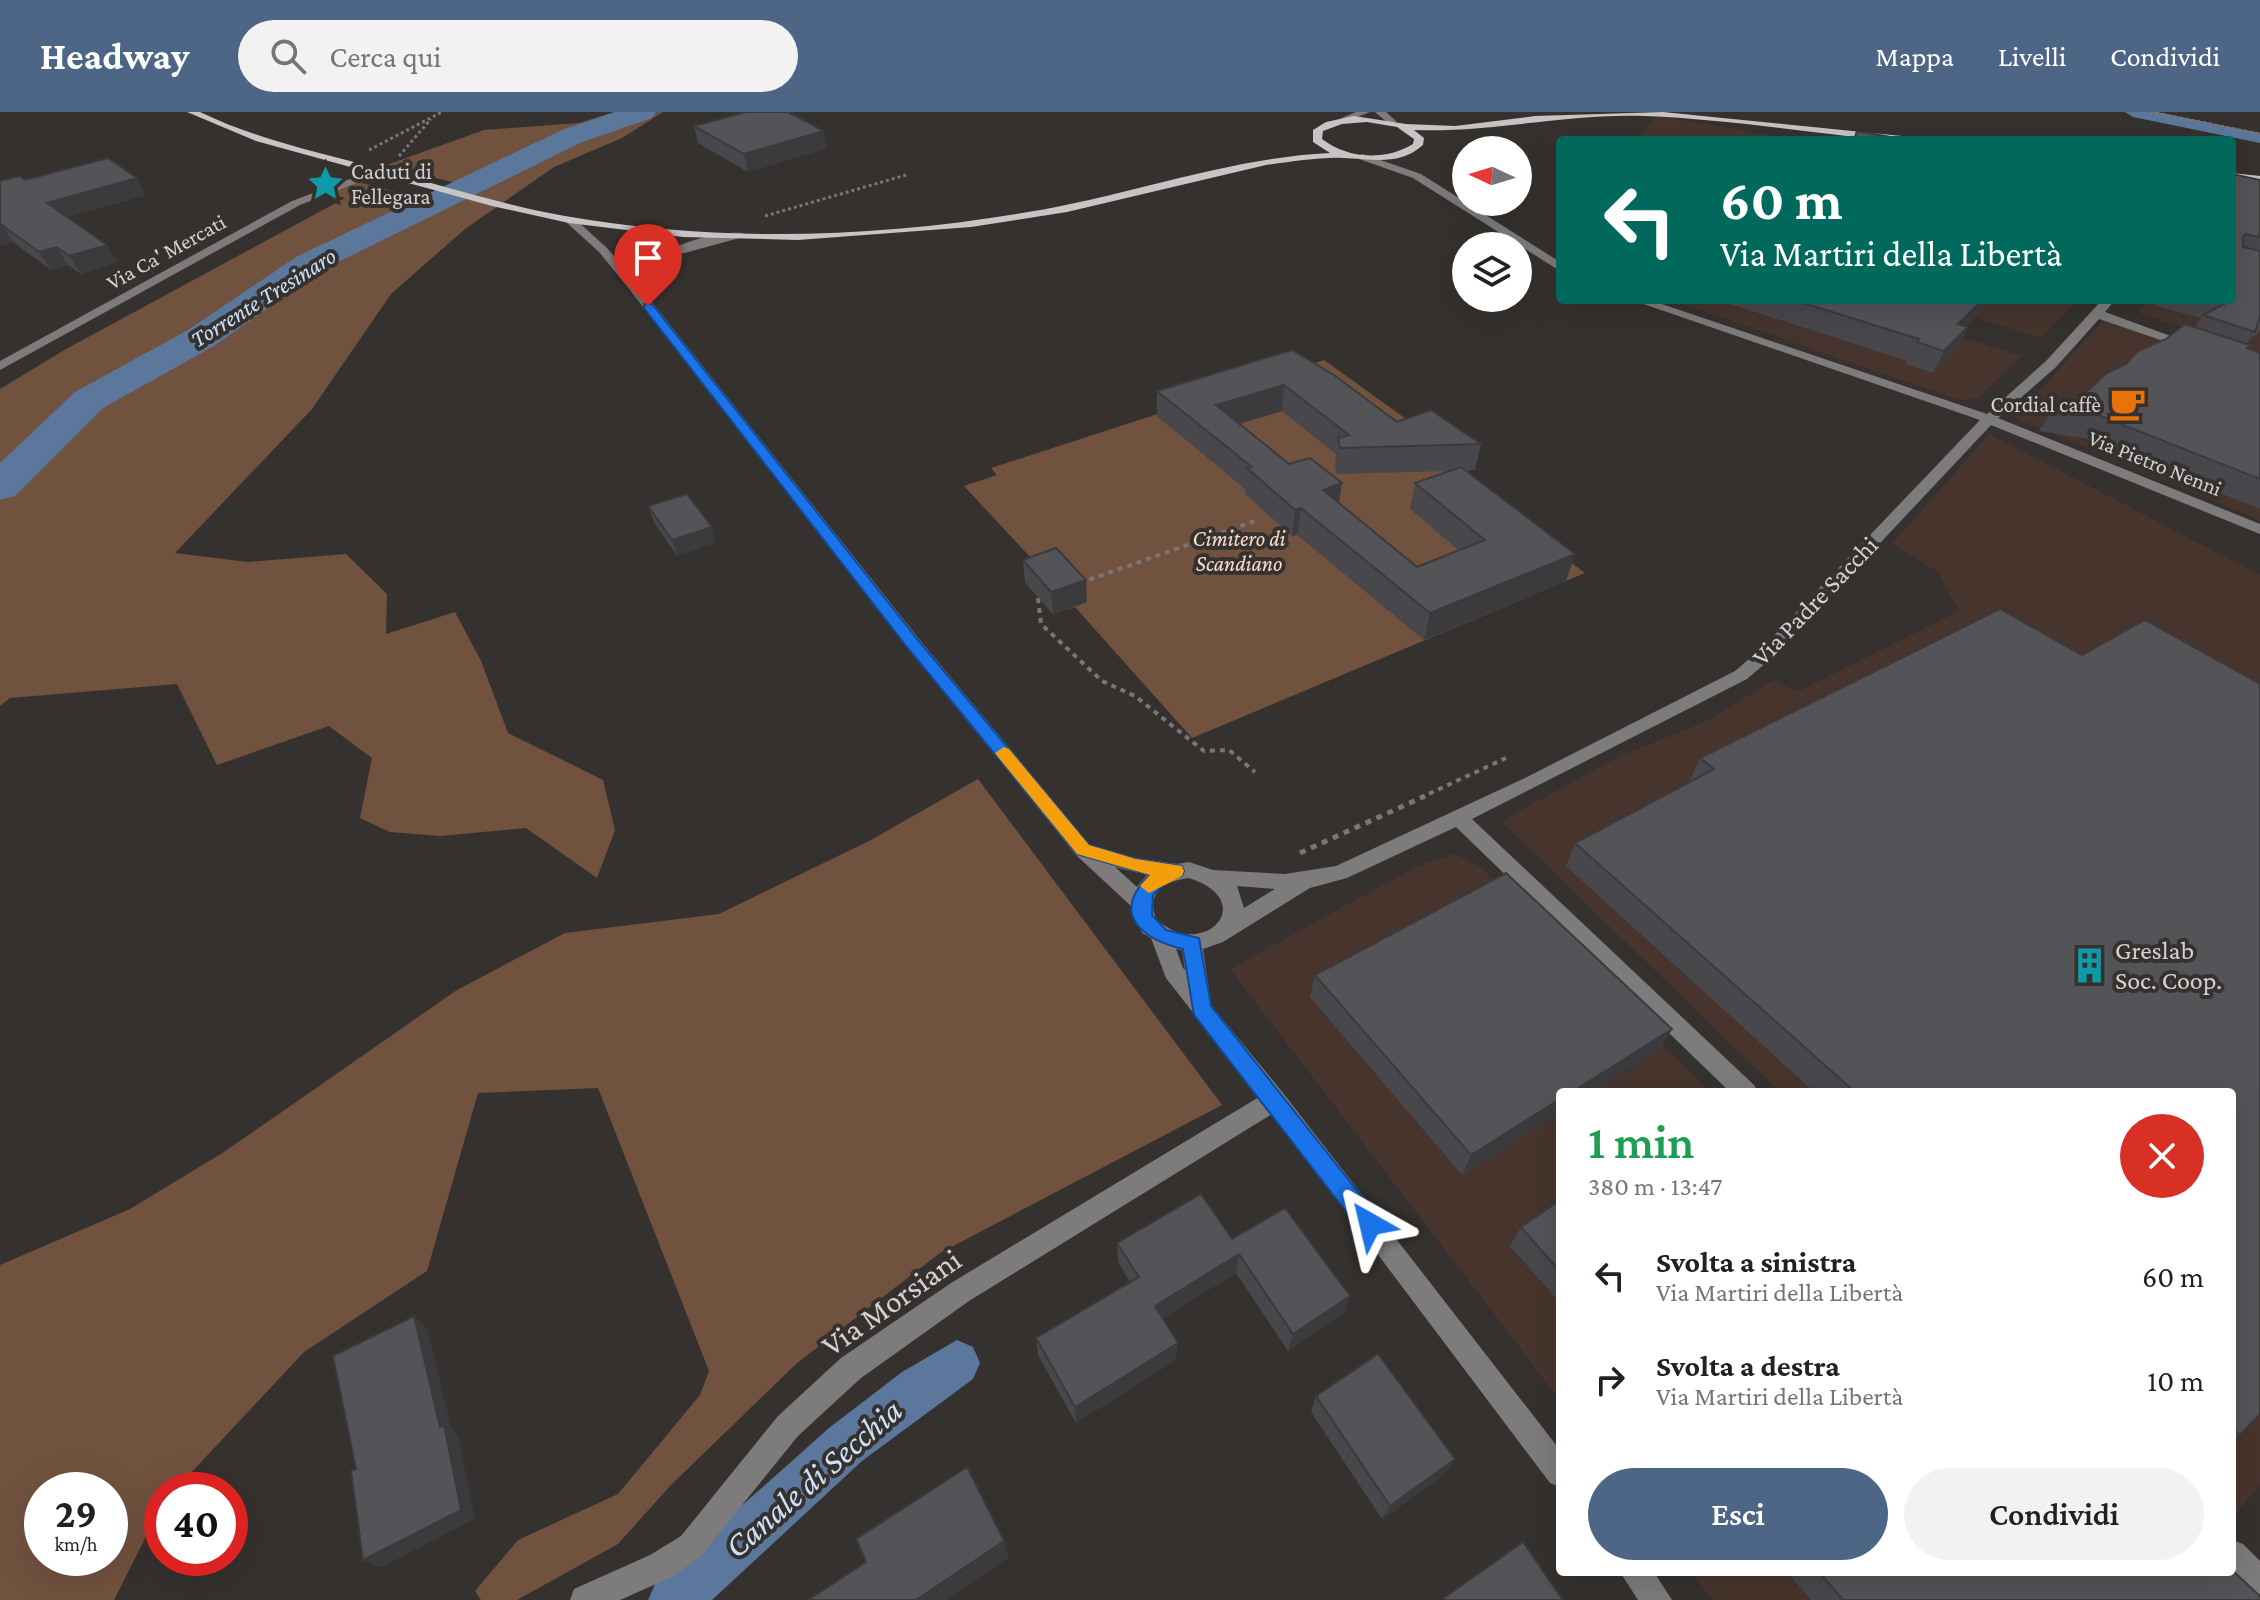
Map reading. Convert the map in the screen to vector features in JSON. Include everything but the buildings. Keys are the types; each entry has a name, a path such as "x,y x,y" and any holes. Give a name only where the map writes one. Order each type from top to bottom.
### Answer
{"main road":[{"path":"192,112 272,144 570,220 661,231 739,235 882,232 1002,220 1077,208 1284,157 1391,156 1455,129"},
{"path":"1317,140 1318,130 1342,120 1455,129 1535,119 1644,113 1872,136"},
{"path":"1407,127 1419,138 1415,148"},
{"path":"1317,140 1331,150 1347,155"},
{"path":"1284,157 1317,140"},
{"path":"2236,176 2260,179"}],"street":[{"path":"1342,120 1365,112"},
{"path":"1380,112 1392,122"},
{"path":"1415,148 1417,176"},
{"path":"1363,157 1417,176 1556,264"},
{"name":"Via Ca' Mercati","path":"0,366 296,203 355,180"},
{"path":"570,220 603,250 630,282 913,643 1083,850 1141,903"},
{"path":"656,258 667,237 661,231"},
{"path":"630,282 642,267 656,258 677,249 739,235"},
{"name":"Via Pietro Nenni","path":"1650,304 1989,419 2260,529"},
{"name":"Via Padre Sacchi","path":"1216,877 1246,882 1305,881 1340,873 1460,819 1741,675 1768,652 1989,419 2051,364 2106,304"},
{"path":"2097,314 2201,349"},
{"path":"1460,819 1742,1088"},
{"path":"1083,850 1136,866 1204,872 1216,877 1226,885 1235,907 1228,928 1218,936 1192,944 1161,936 1149,927 1141,903 1152,882 1175,871"},
{"name":"Via Padre Sacchi","path":"1228,928 1305,881"},
{"path":"1161,936 1174,972 1201,1009 1275,1100 1556,1468"},
{"path":"1192,944 1201,1009"},
{"name":"Via Morsiani","path":"585,1600 661,1566 691,1546 788,1426 851,1368 960,1292 1275,1100"},
{"path":"2236,1559 2260,1582"},
{"path":"1638,1576 1657,1600"}],"path":[{"path":"365,153 442,112"},
{"path":"2150,112 2260,134"},
{"path":"399,156 431,118"},
{"path":"739,235 742,222 906,175"},
{"path":"1072,586 1255,521"},
{"path":"1038,598 1041,624 1102,681 1135,696 1204,751 1229,750 1255,772"},
{"path":"1291,856 1506,758"}],"shaded area":[{"path":"1657,116 1775,136 1640,136"},
{"path":"2260,279 2260,352 2139,313 2146,304 2236,304 2236,297"},
{"path":"1683,304 1858,304 2021,356 1977,399 1959,400"},
{"path":"1932,304 2074,304 2040,338"},
{"path":"2103,320 2260,374 2260,520 2015,418"},
{"path":"1989,434 2260,575 2260,1485 2236,1513 2236,1088 1776,1088 1501,821 1620,756 1709,720 1774,680 1797,692 1959,611 1937,571 1892,544"},
{"path":"1454,854 1481,867 1706,1088 1556,1088 1556,1395 1230,969 1418,866"},
{"path":"1694,1576 2200,1576 2225,1600 1713,1600"}],"green space":[{"path":"614,112 663,112 622,138 554,167 465,229 391,294 312,409 175,553 248,562 346,554 387,594 386,634 455,612 481,661 508,733 603,780 615,830 597,878 526,828 440,836 390,832 360,818 372,758 329,726 217,765 177,684 10,698 0,706 0,389 66,349 345,198 327,193 358,182 436,202 469,186 384,166 484,130 579,123"},
{"name":"Cimitero di Scandiano","path":"1324,360 1473,467 1458,479 1585,573 1192,738 1075,607 1053,614 1025,582 1045,573 964,486 997,475 991,468"},
{"path":"978,779 1222,1105 940,1253 796,1364 670,1486 618,1544 517,1600 481,1600 475,1591 518,1540 618,1494 700,1395 709,1371 598,1088 478,1093 427,1271 304,1352 192,1472 144,1472 144,1541 128,1572 128,1472 24,1472 24,1576 126,1576 114,1600 0,1600 0,1265 130,1209 224,1152 457,990 565,933 719,914 871,840"}],"waterway":[{"name":"Torrente Tresinaro","path":"0,487 89,400 201,338 308,264 572,136 642,112"},
{"name":"Canale di Secchia","path":"2133,112 2260,138"},
{"name":"Canale di Secchia","path":"674,1600 845,1444 957,1363"}],"slow traffic":[{"path":"1004,753 1083,850 1136,866 1175,871 1162,875 1149,886"}],"place":[{"name":"Caduti di Fellegara","path":"325,184"},
{"name":"Cordial caffè","path":"2127,404"},
{"name":"Greslab Soc. Coop.","path":"2089,965"}],"route":[{"path":"648,306 913,643 1083,850 1136,866 1175,871 1162,875 1144,892 1141,903 1149,927 1176,942 1192,944 1201,1009 1370,1224"}]}
